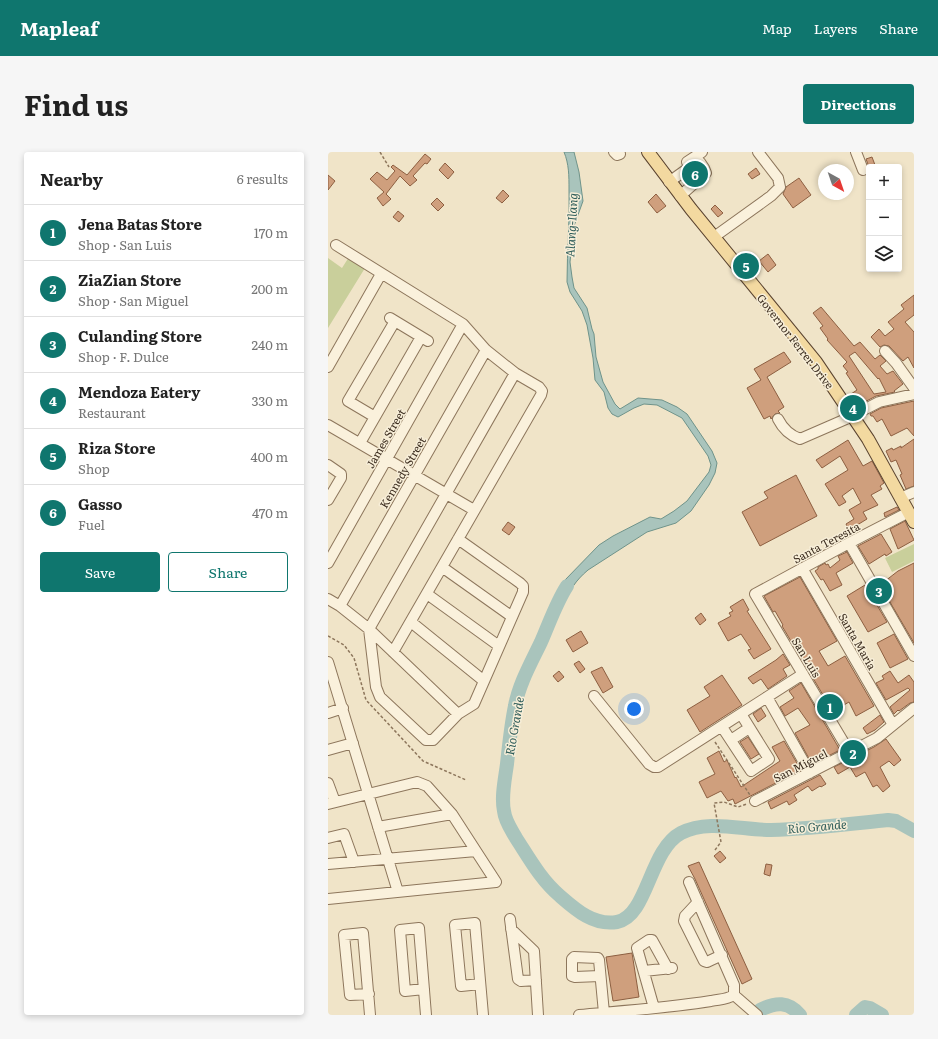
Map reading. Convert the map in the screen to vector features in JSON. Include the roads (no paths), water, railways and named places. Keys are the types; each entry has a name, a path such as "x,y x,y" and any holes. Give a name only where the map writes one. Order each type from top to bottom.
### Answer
{"main road":[{"name":"Governor Ferrer Drive","path":"648,152 680,196 816,362 868,439 911,517"}],"street":[{"path":"667,179 702,152"},
{"path":"714,237 771,196 780,187 778,178 758,152"},
{"path":"856,152 863,170"},
{"path":"667,179 697,162 700,162 706,173 680,196"},
{"path":"336,245 463,324 486,350 515,373 542,390 541,395 394,652"},
{"path":"328,367 381,274"},
{"path":"360,444 375,417 424,339 392,319 348,401 375,417"},
{"name":"James Street","path":"328,563 463,324"},
{"name":"Kennedy Street","path":"340,606 486,350"},
{"path":"885,351 896,363 914,388"},
{"path":"458,539 523,586 523,592 511,616 474,704 458,714 436,738 430,741 426,740 380,697 376,687 369,629 515,373"},
{"path":"778,420 782,427 791,436 800,439 852,416 879,402 914,394"},
{"path":"328,425 474,510"},
{"path":"328,465 341,474 341,478 328,500"},
{"path":"900,498 914,492"},
{"name":"Santa Teresita","path":"755,594 849,543 911,517"},
{"path":"849,543 914,656"},
{"path":"442,567 511,616"},
{"name":"Santa Maria","path":"802,568 893,725"},
{"path":"427,594 499,646"},
{"name":"San Luis","path":"755,594 850,753"},
{"path":"328,599 340,606 369,629 458,714"},
{"path":"411,622 484,681"},
{"path":"328,662 398,892"},
{"path":"594,696 649,764 654,767 658,767 803,674"},
{"path":"767,697 810,773"},
{"path":"328,713 343,708"},
{"name":"San Miguel","path":"755,801 877,738 914,708"},
{"path":"722,727 751,772 769,759 741,714"},
{"path":"731,740 749,728"},
{"path":"328,750 353,743"},
{"path":"328,783 331,803 417,782 427,786 452,814 496,882 328,899"},
{"path":"378,827 452,814"},
{"path":"328,838 344,834 354,862"},
{"path":"328,864 476,851"},
{"path":"689,882 734,985 734,995 757,1015"},
{"path":"698,902 685,916 684,921 704,961 707,962 722,955"},
{"path":"480,984 461,986 455,925 475,923 483,1015"},
{"path":"536,980 521,981 518,979 511,924 534,951 536,980 538,1015"},
{"path":"424,989 405,991 400,930 418,928 424,989 426,1015"},
{"path":"369,994 350,995 344,935 363,933 369,994 370,1015"},
{"path":"644,971 670,968 652,940 649,940 637,948 654,1008"},
{"path":"600,976 604,1013"},
{"path":"579,1015 654,1008 688,1010 713,1000 728,999 734,995"}],"water":[{"name":"Alang-Ilang","path":"564,152 574,152 579,172 583,201 574,226 570,262 572,277 574,288 587,308 594,334 596,357 603,382 615,404 620,409 638,398 662,400 677,407 687,414 712,451 717,463 715,473 709,485 691,511 676,523 647,532 588,570 573,586 563,605 555,600 565,580 599,545 650,517 661,519 674,511 687,501 709,472 711,465 708,456 682,418 657,405 644,404 618,417 612,414 608,408 604,392 595,380 587,325 582,311 570,292 567,282 569,179 568,166"}],"waterway":[{"name":"Rio Grande","path":"567,586 556,606 519,690 511,728 503,806 508,825 547,883 553,890 586,916 601,922 609,923 617,922 627,917 636,908 662,853 670,841 681,833 691,829 725,826 771,830 888,820 896,821 914,831"},
{"path":"760,1010 771,1005 782,1004 791,1007 800,1015"},
{"path":"856,1015 865,1007 870,1008 882,1015"}],"place":[{"name":"Gasso","path":"695,174"},
{"name":"Riza Store","path":"746,266"},
{"name":"Mendoza Eatery","path":"853,408"},
{"name":"Culanding Store","path":"879,591"},
{"name":"Jena Batas Store","path":"830,707"},
{"name":"ZiaZian Store","path":"853,753"}]}
